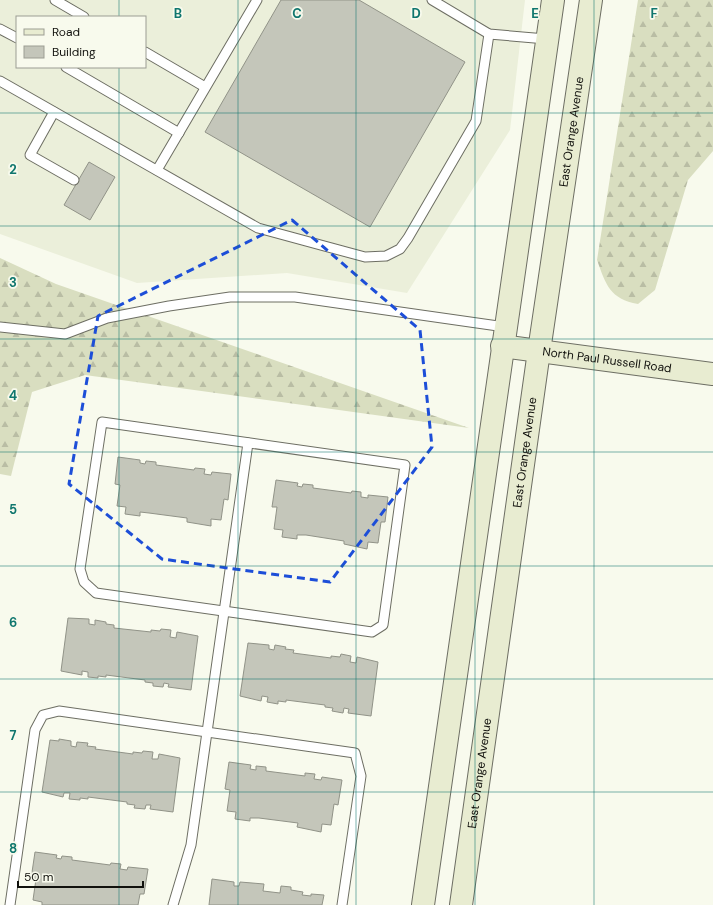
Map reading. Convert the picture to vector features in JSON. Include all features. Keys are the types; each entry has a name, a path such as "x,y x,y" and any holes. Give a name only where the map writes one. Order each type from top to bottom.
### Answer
{"street":[{"path":"423,905 503,337 546,39 553,0"},
{"name":"East Orange Avenue","path":"461,905 539,351 591,0"},
{"name":"North Paul Russell Road","path":"503,337 539,351 713,374"}],"lane":[{"path":"55,0 82,16"},
{"path":"157,170 257,0"},
{"path":"432,0 489,34 546,39"},
{"path":"0,29 16,37"},
{"path":"0,82 258,228 365,257 386,256 400,249 408,238 476,121 489,34"},
{"path":"146,53 205,87"},
{"path":"68,68 179,133"},
{"path":"54,112 30,155 74,180"},
{"path":"0,327 65,334 107,318 169,306 230,297 295,297 503,337"},
{"path":"102,422 405,465 383,625 372,632 224,611 96,593 84,582 80,569 102,422"},
{"path":"173,905 192,845 248,443"},
{"path":"10,905 35,730 43,715 59,711 355,753 361,776 342,905"}],"highlighted area":[{"path":"292,220 420,330 432,447 330,582 162,559 69,484 98,316"}],"shaded area":[{"path":"0,0 525,0 510,130 407,293 287,273 137,283 0,234"}],"green space":[{"path":"638,0 713,0 713,151 688,180 655,290 638,304 621,299 610,290 603,277 597,260"},
{"path":"0,258 56,284 469,428 85,375 32,392 11,476 0,474"}],"building":[{"path":"281,0 359,0 465,62 370,227 205,132"},
{"path":"89,162 115,177 90,220 64,205"},
{"path":"118,457 140,460 140,463 145,464 146,461 156,462 156,465 194,470 195,468 205,469 204,474 211,475 212,472 231,474 228,500 224,499 221,520 211,519 211,526 187,522 187,518 140,512 140,516 125,514 126,507 117,506 120,485 115,484"},
{"path":"276,480 298,483 297,486 302,487 303,484 313,485 313,488 351,493 352,491 361,492 361,497 368,498 368,495 388,497 385,522 381,522 378,543 368,542 367,549 344,544 344,541 306,535 297,535 297,539 282,537 283,530 274,529 277,507 272,507"},
{"path":"68,618 89,619 89,624 95,625 95,620 106,622 106,624 114,625 114,628 151,632 151,630 160,631 161,629 171,630 170,637 176,638 177,632 198,636 191,690 168,687 169,684 164,683 163,687 153,686 153,683 145,682 145,680 106,675 106,677 98,676 98,678 88,677 88,672 82,671 82,675 61,671"},
{"path":"248,643 269,645 269,649 274,650 275,645 286,647 285,649 294,650 293,653 331,658 331,656 340,657 341,654 351,656 350,662 356,663 357,657 378,662 371,716 348,713 349,709 344,708 343,713 332,711 333,708 325,707 325,705 286,700 286,702 278,701 278,704 267,702 268,697 262,696 261,701 240,696"},
{"path":"59,739 71,741 71,746 76,747 77,742 88,743 87,746 96,747 95,749 133,754 133,752 142,753 143,751 153,752 152,759 158,759 159,754 180,758 173,812 150,809 151,805 146,805 145,809 134,808 135,805 127,804 127,802 88,797 88,799 80,798 80,800 69,799 70,793 64,793 63,797 42,792 50,740 59,741"},
{"path":"229,762 251,765 250,769 256,770 256,766 266,767 266,771 305,776 305,773 315,774 314,779 321,780 322,777 342,780 338,805 334,804 331,825 322,824 321,832 297,827 298,823 259,818 250,818 250,821 235,819 236,812 227,811 230,790 225,789"},
{"path":"35,852 57,855 56,858 61,859 62,856 72,857 72,860 110,865 111,863 121,864 120,869 127,870 128,867 148,869 144,894 140,894 138,905 42,905 42,902 33,900 36,879 31,879"},
{"path":"212,879 234,882 234,886 239,886 240,882 264,884 263,891 280,893 281,886 291,887 291,890 303,892 302,895 324,895 322,905 209,905"}]}
